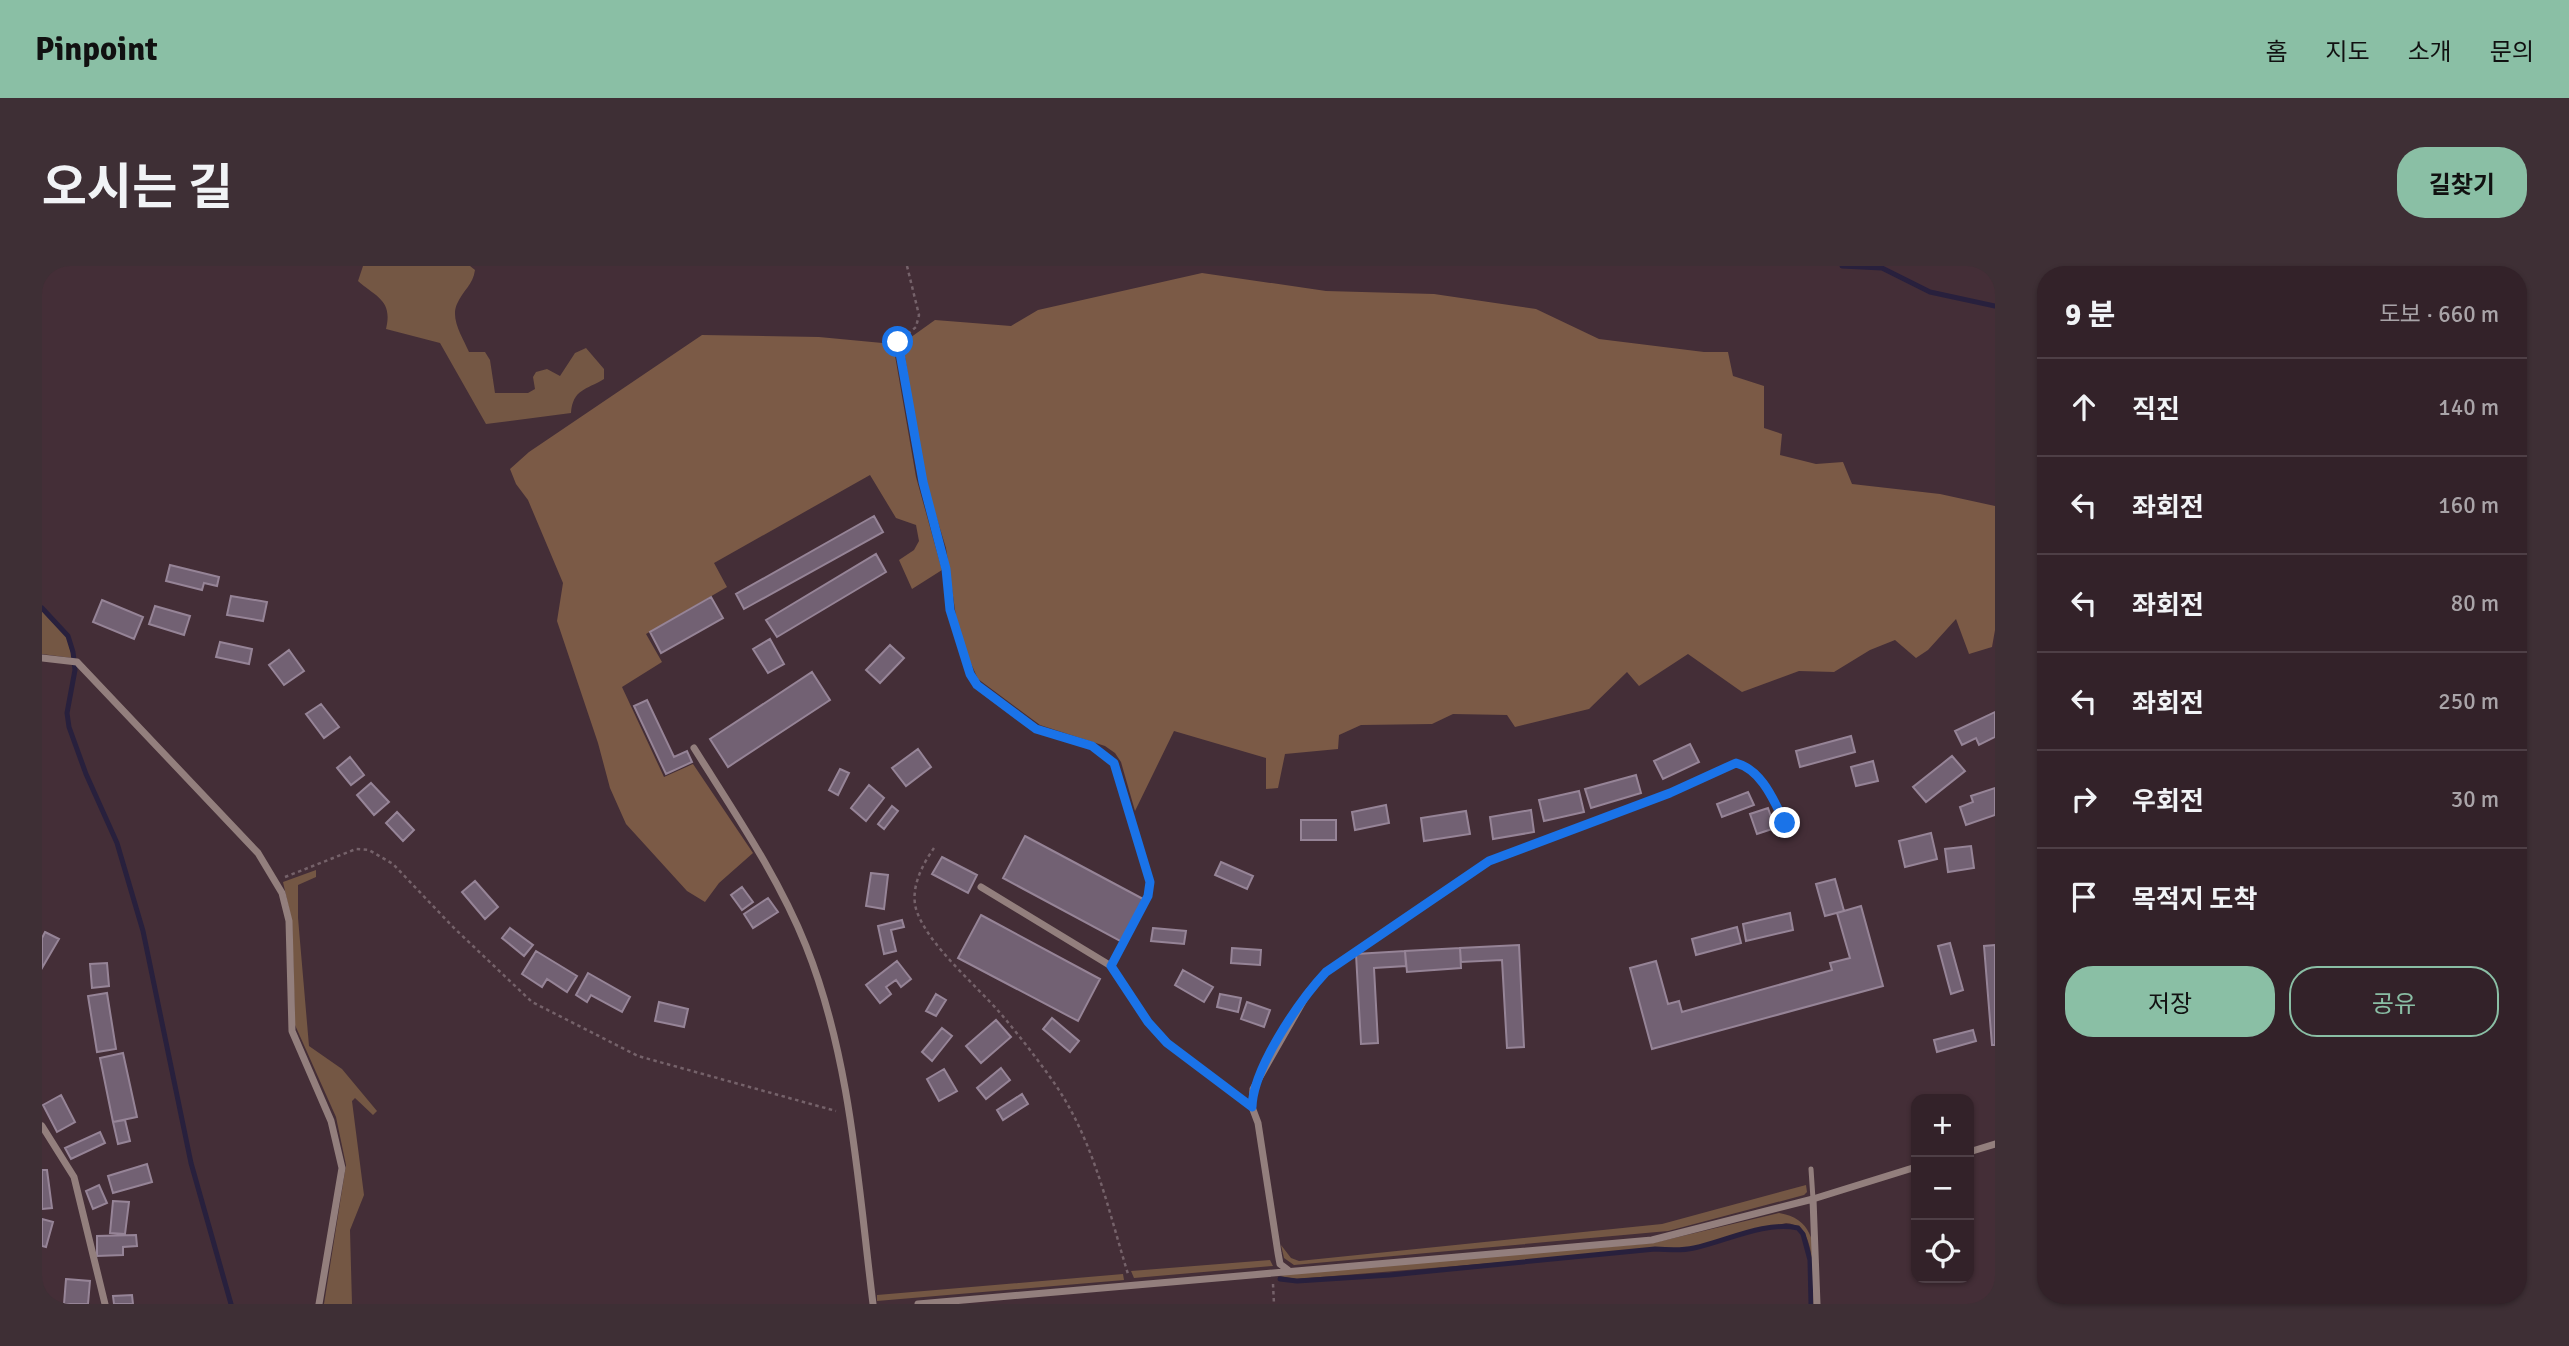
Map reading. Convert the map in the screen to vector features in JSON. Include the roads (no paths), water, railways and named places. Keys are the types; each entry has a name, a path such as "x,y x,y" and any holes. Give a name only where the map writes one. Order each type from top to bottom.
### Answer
{"street":[{"path":"42,658 77,662 258,853 282,893 289,920 292,1031 325,1101 342,1168 319,1304"},
{"path":"694,748 781,891 802,936 836,1039 849,1115 873,1304"},
{"path":"1288,1270 1280,1264 1258,1124 1252,1107 1253,1089 1309,991 1326,972 1489,861 1670,793 1736,763 1747,766 1756,774 1785,823"},
{"path":"981,887 1111,966 1148,1022 1167,1043 1252,1107"},
{"path":"42,1126 74,1177 105,1304"},
{"path":"1974,1150 1995,1144"},
{"path":"918,1304 1652,1240 1813,1199 1911,1169"},
{"path":"1813,1199 1817,1304"}],"lane":[{"path":"1811,1169 1813,1199"}],"waterway":[{"path":"1842,266 1882,268 1930,292 1995,306"},
{"path":"42,608 68,636 73,652 75,670 67,713 69,727 86,774 117,843 143,931 191,1163 231,1304"},
{"path":"1280,1279 1297,1281 1390,1275 1655,1249 1684,1250 1759,1229 1785,1227 1798,1228 1803,1234 1810,1260 1811,1304"}]}
